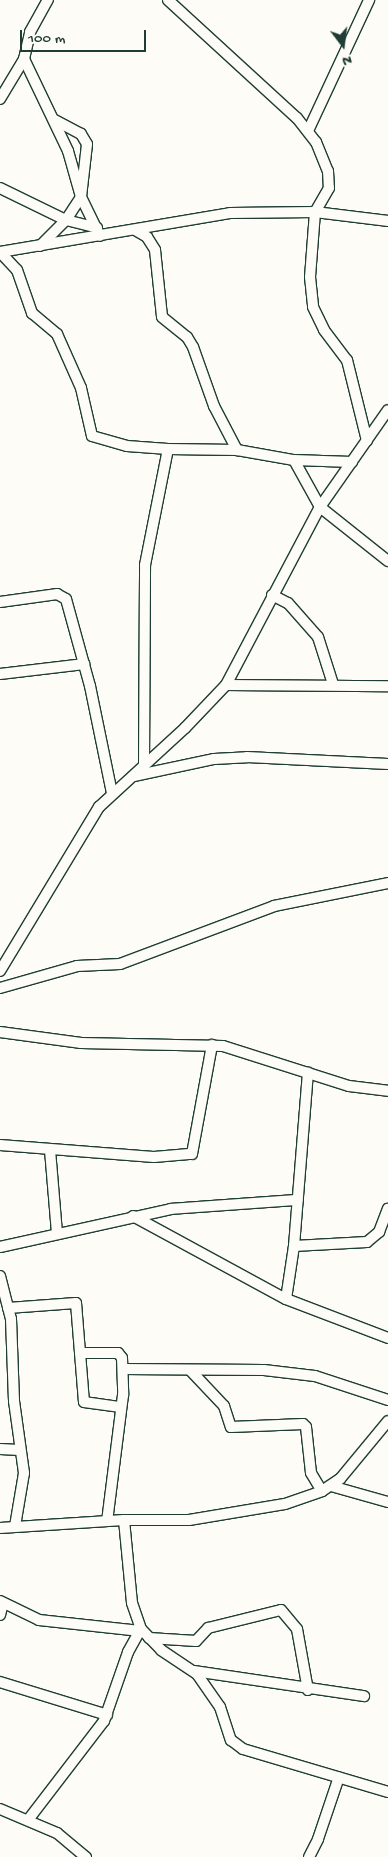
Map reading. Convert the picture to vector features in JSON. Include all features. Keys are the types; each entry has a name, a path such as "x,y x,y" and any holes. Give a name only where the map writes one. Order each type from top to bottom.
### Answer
{"street":[{"path":"0,99 24,59 30,32 48,0"},
{"path":"168,0 298,118 308,131 328,171 329,188 315,212 310,277 313,307 324,330 347,360 367,441"},
{"path":"308,131 369,0"},
{"path":"24,59 55,120 82,197 98,232"},
{"path":"40,246 66,220 82,197 87,144 81,134 55,120"},
{"path":"0,188 66,220 98,232"},
{"path":"0,252 40,246 98,232 135,230 230,213 315,212 388,221"},
{"path":"135,230 147,237 156,250 162,317 187,337 193,347 214,406 237,450"},
{"path":"0,252 17,270 32,313 57,334 81,388 92,436 127,446 168,449 237,450 294,460 352,462"},
{"path":"0,972 87,822 112,793 133,777 226,685 320,507 388,410"},
{"path":"144,766 146,565 168,449"},
{"path":"294,460 320,507 388,561"},
{"path":"272,595 288,603 318,637 333,684"},
{"path":"0,602 63,596 84,664 112,793"},
{"path":"0,674 84,664"},
{"path":"226,685 278,687 333,684 388,686"},
{"path":"133,777 214,759 247,757 388,764"},
{"path":"0,988 77,966 120,964 274,906 388,883"},
{"path":"0,1032 86,1043 212,1045 355,1087 388,1091"},
{"path":"0,1145 154,1157 192,1154 196,1150 212,1045"},
{"path":"286,1299 294,1246 308,1073"},
{"path":"50,1150 56,1233"},
{"path":"0,1247 133,1216 183,1207 298,1200"},
{"path":"294,1246 367,1242 379,1232 388,1209"},
{"path":"133,1216 286,1299 388,1338"},
{"path":"0,1276 8,1308 14,1358 14,1402 24,1473 15,1526"},
{"path":"8,1308 74,1302 84,1402 121,1407"},
{"path":"80,1353 118,1353 122,1358 121,1407 107,1521"},
{"path":"123,1369 191,1371 253,1369 315,1376 388,1400"},
{"path":"191,1371 224,1406 230,1427 302,1424 306,1427 311,1473 326,1488 388,1502"},
{"path":"0,1528 124,1520 199,1519 285,1504 326,1488 347,1471 387,1421"},
{"path":"0,1449 20,1450"},
{"path":"124,1520 132,1603 140,1630 194,1671 220,1707 231,1740 243,1749 388,1792"},
{"path":"0,1615 1,1602 39,1620 140,1630"},
{"path":"149,1638 196,1641 208,1628 281,1610 297,1629 308,1690"},
{"path":"28,1820 107,1715 128,1652 140,1630"},
{"path":"194,1671 308,1690 364,1696"},
{"path":"0,1682 107,1715"},
{"path":"309,1857 318,1839 339,1777"},
{"path":"0,1809 57,1832 86,1857"}]}
